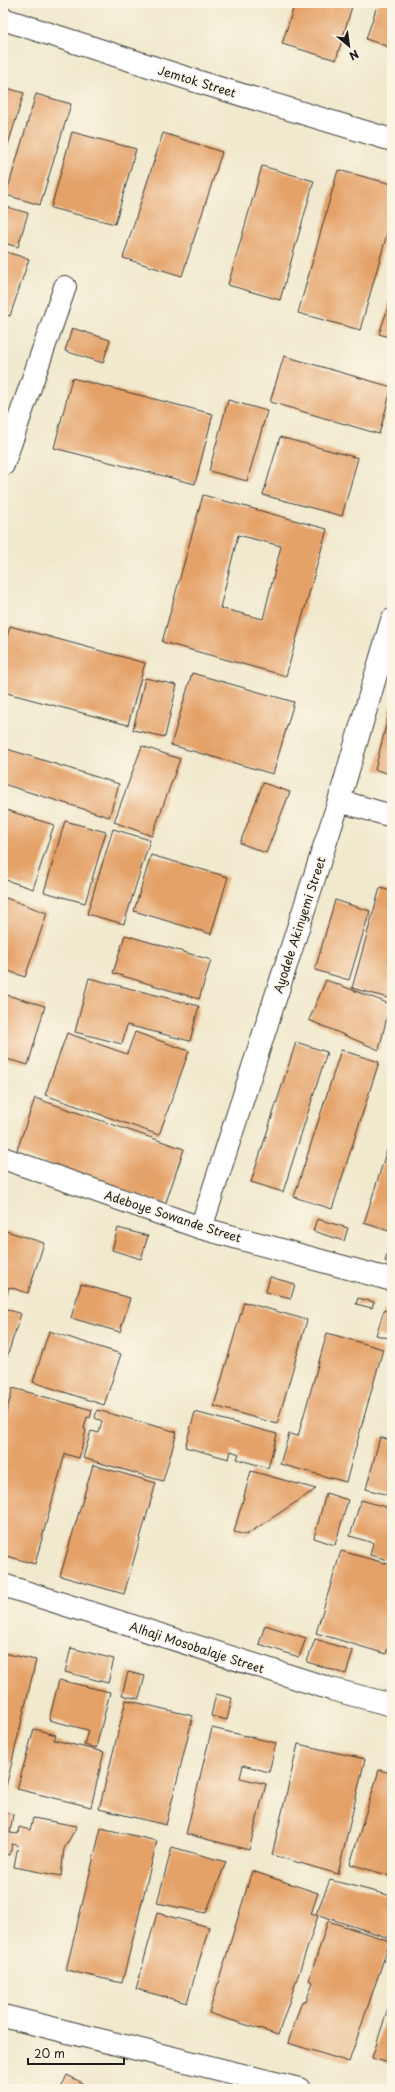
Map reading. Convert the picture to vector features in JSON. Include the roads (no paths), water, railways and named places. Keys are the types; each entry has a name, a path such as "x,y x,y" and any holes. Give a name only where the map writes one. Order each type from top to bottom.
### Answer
{"street":[{"name":"Jemtok Street","path":"3,19 206,84 392,140"},
{"path":"3,465 65,287"},
{"name":"Ayodele Akinyemi Street","path":"201,1228 339,801 392,620"},
{"path":"339,801 392,816"},
{"name":"Adeboye Sowande Street","path":"3,1158 201,1228 392,1280"},
{"name":"Alhaji Mosobalaje Street","path":"3,1585 331,1689 392,1704"},
{"path":"3,2016 299,2089"}]}
